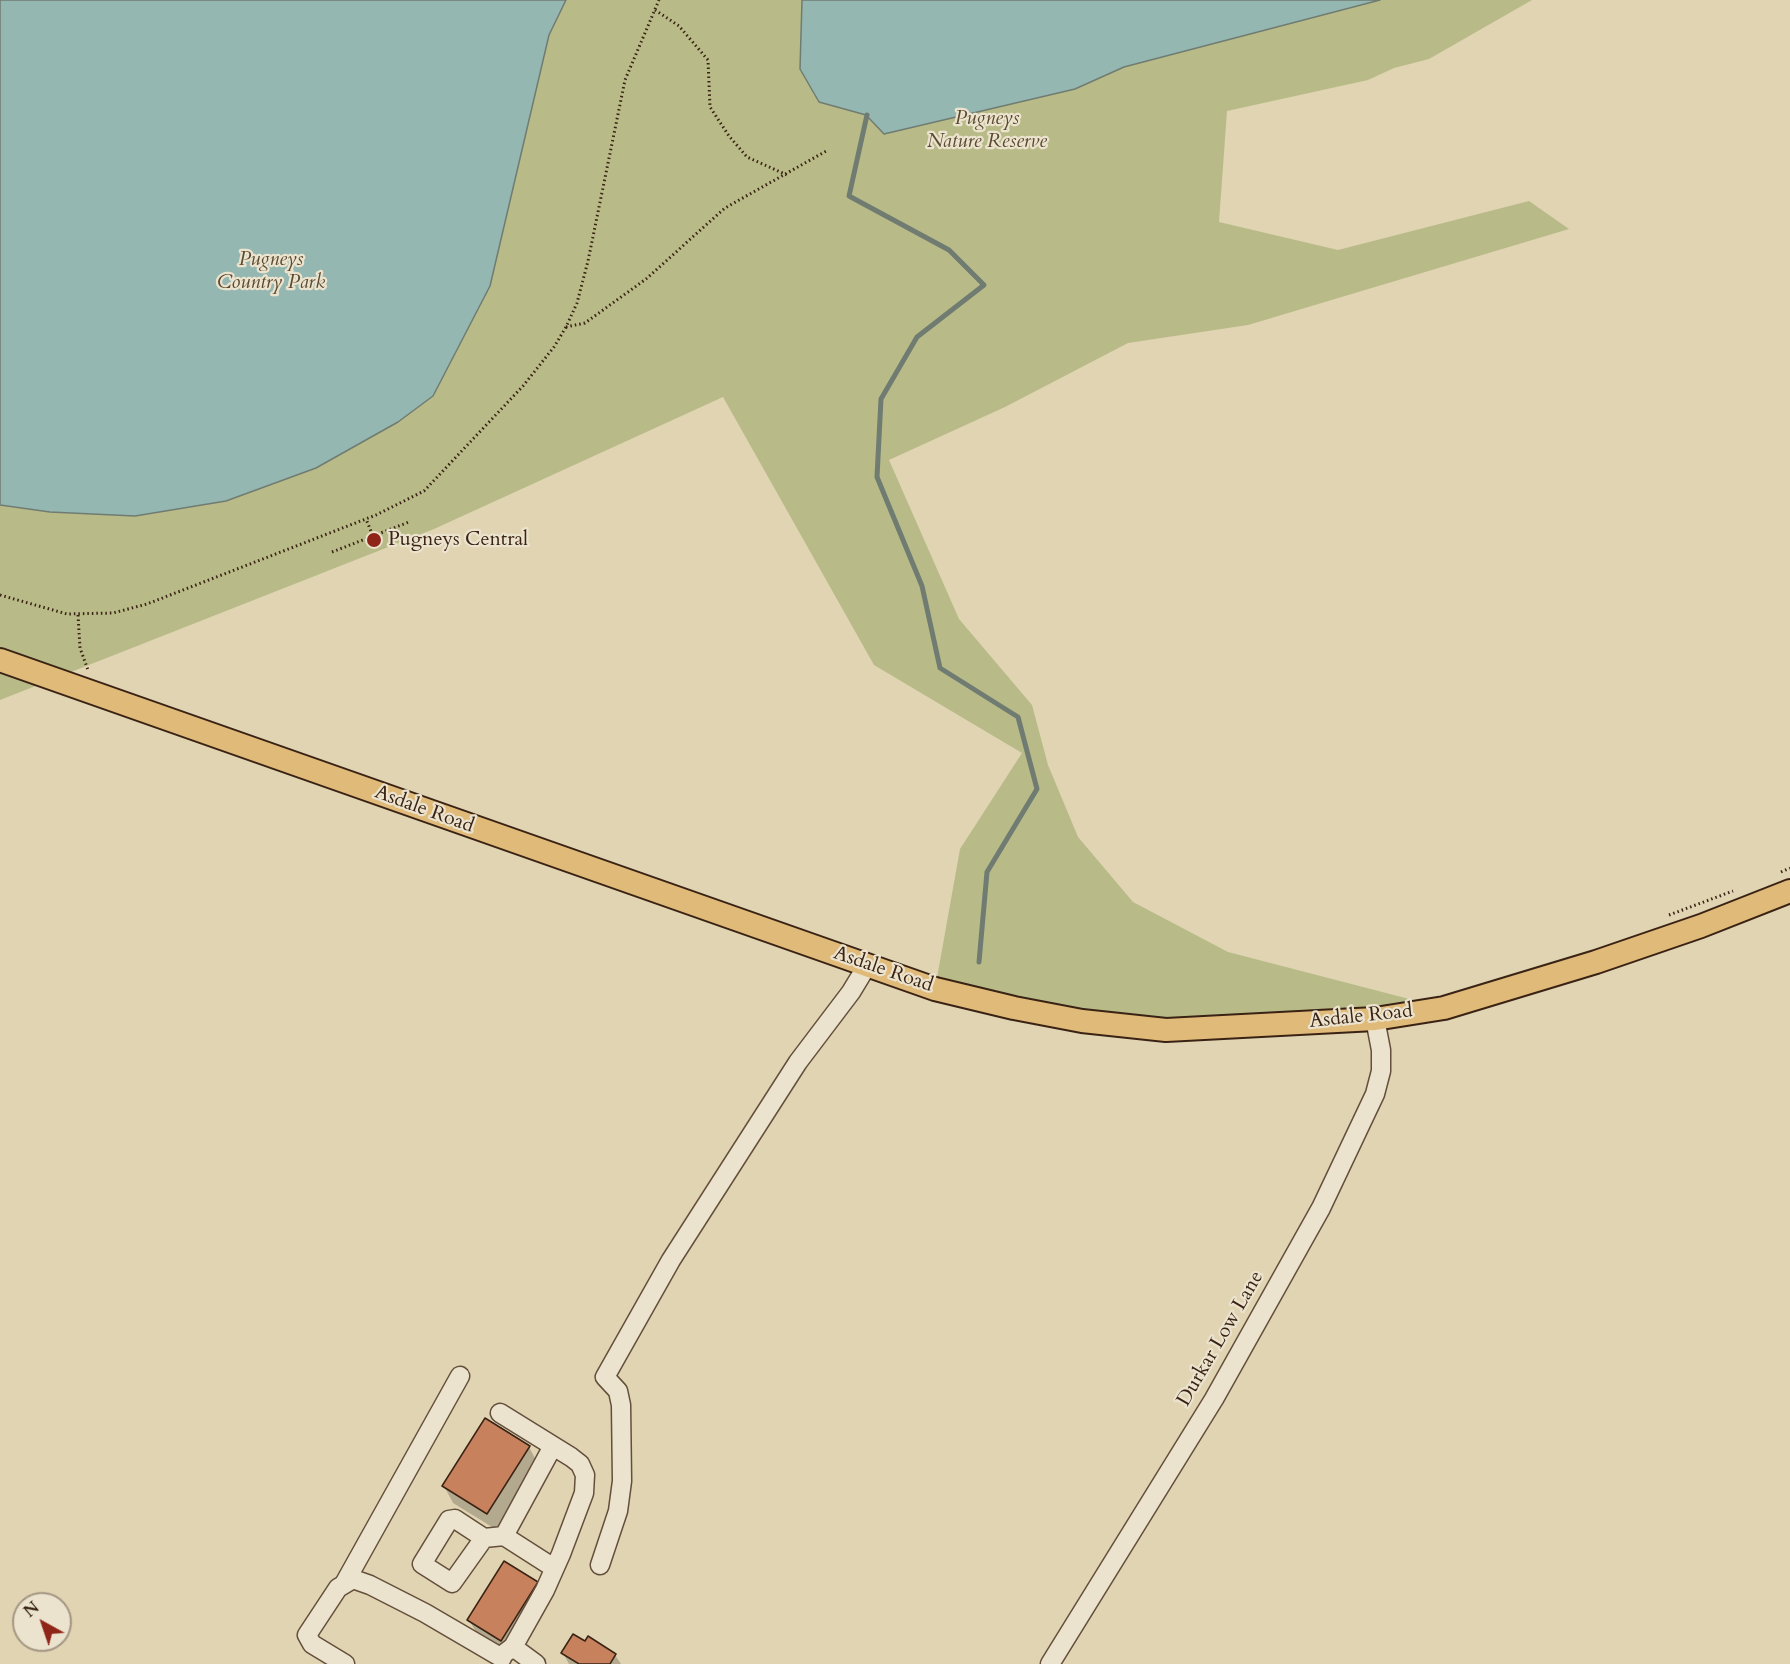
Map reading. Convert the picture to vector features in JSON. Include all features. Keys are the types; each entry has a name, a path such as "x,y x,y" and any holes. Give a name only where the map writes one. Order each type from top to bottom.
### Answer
{"main road":[{"name":"Asdale Road","path":"0,660 936,989 1014,1008 1082,1021 1166,1030 1375,1019 1444,1008 1596,962 1701,926 1785,882"}],"street":[{"path":"600,1565 618,1511 622,1481 621,1405 618,1391 605,1377 684,1241 798,1062 851,993 868,964"},
{"name":"Durkar Low Lane","path":"1050,1664 1214,1399 1321,1208 1375,1094 1381,1071 1381,1050 1375,1019"},
{"path":"344,1584 460,1376"},
{"path":"500,1413 580,1464 585,1475 584,1493 554,1568 504,1656"},
{"path":"504,1536 553,1446"},
{"path":"484,1538 504,1536 554,1568"},
{"path":"345,1664 312,1644 307,1635 338,1588 353,1579 370,1585 504,1656 536,1664"}],"path":[{"path":"0,596 78,615 113,613 147,604 366,519 424,491 523,386 554,347 566,327 577,303 588,261 626,80 659,0"},
{"path":"655,10 679,26 708,60 710,107 729,136 747,157 787,175"},
{"path":"566,327 585,323 646,279 725,208 828,150"},
{"path":"366,519 372,536"},
{"path":"332,552 409,522"},
{"path":"78,615 80,648 90,677"},
{"path":"1785,882 1790,868"},
{"path":"1658,919 1736,890"}],"green space":[{"name":"Pugneys Country Park","path":"0,0 1532,0 1429,59 1394,68 1368,80 1227,111 1219,222 1338,250 1529,201 1569,229 1248,325 1128,343 1005,407 889,460 959,619 1032,705 1048,765 1078,837 1133,902 1228,952 1444,1008 1166,1030 935,989 960,849 1022,753 874,665 723,397 434,529 0,700"}],"water":[{"path":"0,0 566,0 549,35 490,286 433,396 398,422 316,468 226,501 135,516 50,512 0,505"},
{"path":"802,0 1380,0 1124,67 1075,89 884,134 866,115 819,102 800,69"}],"building":[{"path":"485,1418 530,1446 487,1514 442,1486"},
{"path":"504,1561 538,1582 501,1641 467,1620"},
{"path":"573,1634 585,1641 588,1636 616,1654 610,1664 579,1664 561,1653"}],"waterway":[{"path":"867,115 849,196 949,250 984,285 917,337 881,399 877,477 922,586 940,668 1018,717 1037,789 987,872 979,962"}],"place":[{"name":"Pugneys Central","path":"374,540"}],"park label":[{"name":"Pugneys Nature Reserve","path":"987,130"}]}
